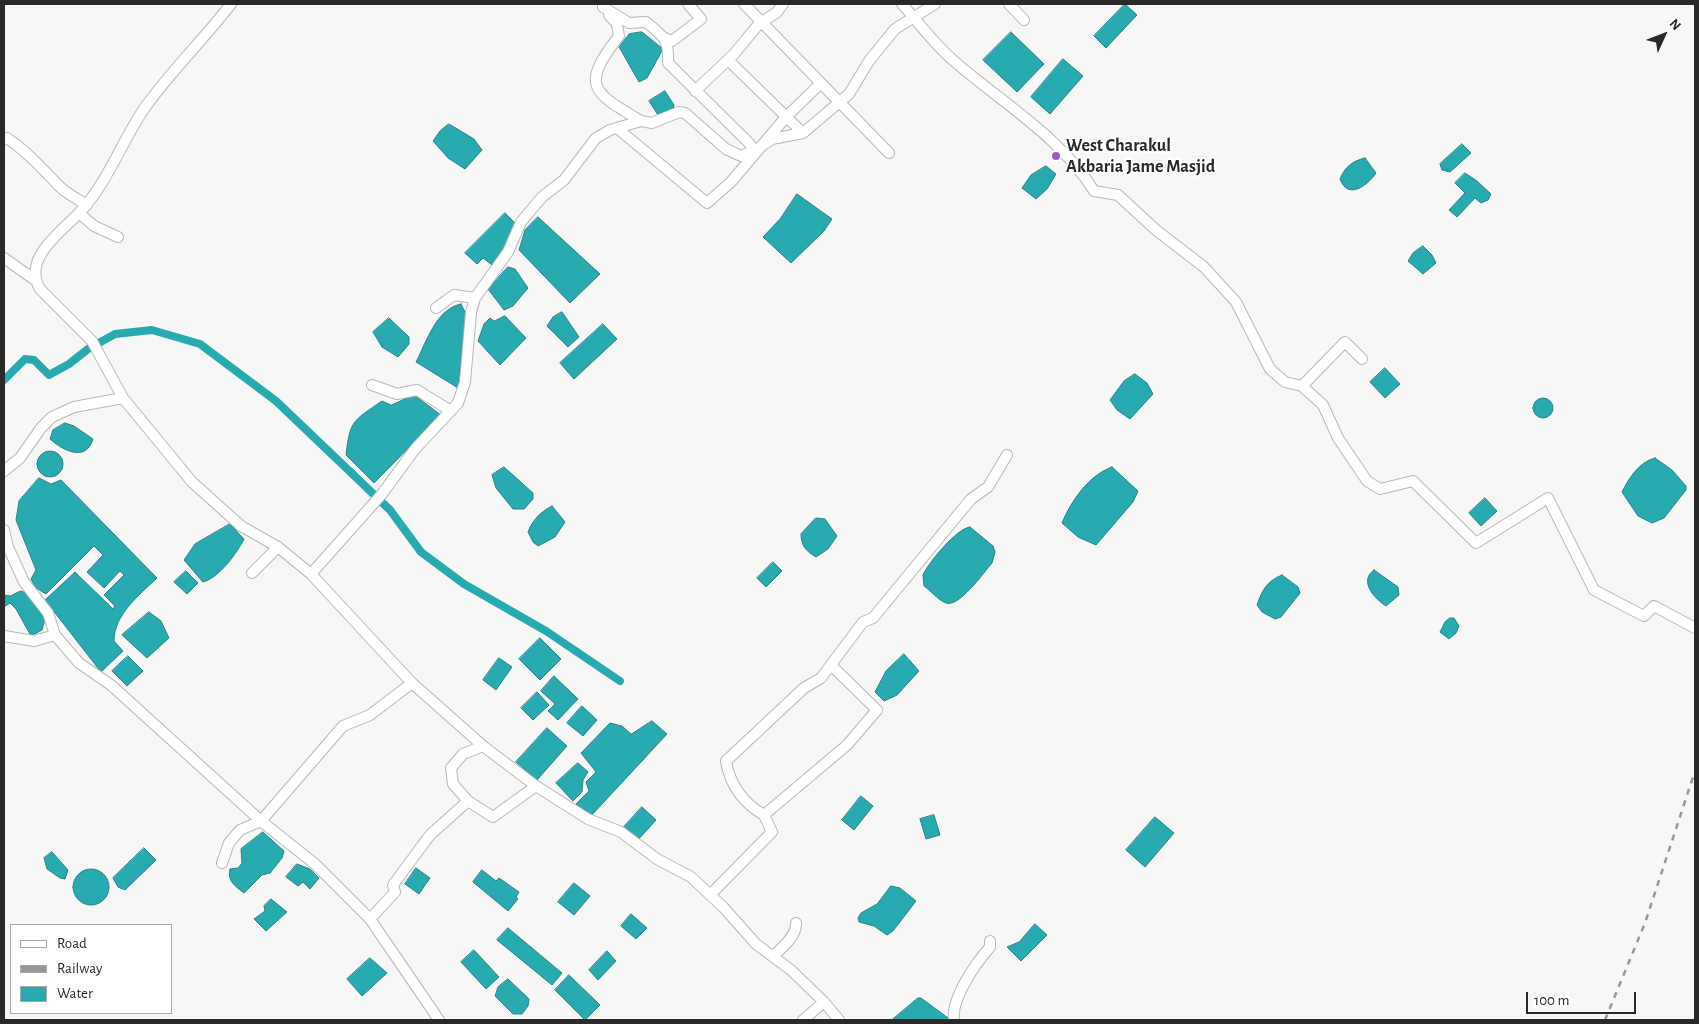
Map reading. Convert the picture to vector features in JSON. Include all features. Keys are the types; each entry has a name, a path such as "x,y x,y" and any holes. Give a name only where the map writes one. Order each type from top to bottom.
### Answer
{"street":[{"path":"35,280 35,263 54,238 83,209 146,107 172,73 231,4"},
{"path":"601,5 629,23 646,22 665,38 672,41 701,19 688,4"},
{"path":"744,4 838,103 889,153"},
{"path":"695,91 728,60 762,22 777,12 782,4"},
{"path":"902,4 952,60 1023,117 1080,169 1094,191 1118,195 1156,230 1204,267 1236,302 1270,369 1285,382 1302,386 1323,405 1343,445 1367,481 1380,489 1413,481 1476,543 1548,498 1594,590 1644,616 1654,606 1695,628"},
{"path":"601,5 617,24 620,36 596,69 594,82 602,97 641,121 652,123 679,112 685,113 726,149 741,156 772,139 804,133 849,94 869,61 895,29 935,4"},
{"path":"1009,4 1024,20"},
{"path":"665,38 668,46 668,63 749,143 758,148"},
{"path":"728,60 804,133"},
{"path":"617,128 707,203 731,182 786,117 820,84"},
{"path":"311,574 379,497 415,449 458,403 466,382 471,312 476,298 508,252 521,222 542,197 564,180 596,138 617,128 641,121"},
{"path":"4,139 6,138 21,147 83,209 94,226 118,237"},
{"path":"4,258 35,280 40,289 95,345 123,398 192,482 241,526 278,547 311,574 412,683 483,746 536,786 588,819 622,832 656,860 691,877 756,944 791,970 824,1002 839,1020"},
{"path":"436,308 454,295 476,298"},
{"path":"1302,386 1345,342 1362,358"},
{"path":"372,385 397,394 417,390 451,411"},
{"path":"4,471 20,458 52,417 74,407 123,398"},
{"path":"710,895 772,832 764,815 748,806 729,777 726,761 804,688 820,678 863,622 873,618 971,499 988,487 1007,456"},
{"path":"4,530 8,547 24,582 48,613 55,635 79,663 111,685 261,821 315,864 370,919 439,1020"},
{"path":"252,573 278,547"},
{"path":"4,636 34,641 55,635"},
{"path":"764,815 848,745 877,710 831,665"},
{"path":"222,863 230,842 240,830 261,821 343,726 370,715 412,683"},
{"path":"483,746 463,754 450,768 453,784 468,801 493,817 530,793 536,786"},
{"path":"370,919 395,892 393,885 430,835 468,801"},
{"path":"772,956 786,944 797,928 796,923"},
{"path":"954,1020 953,1010 974,966 990,947 990,941"},
{"path":"803,1020 824,1002"}],"water":[{"path":"1125,4 1137,15 1106,48 1094,36"},
{"path":"642,32 663,49 647,78 639,82 619,47 629,34"},
{"path":"1011,32 1044,64 1017,92 983,60"},
{"path":"1063,59 1083,76 1050,114 1031,97"},
{"path":"665,91 674,105 673,111 658,115 649,101"},
{"path":"449,124 474,139 482,150 465,169 448,158 433,141 440,131"},
{"path":"1462,144 1471,153 1450,172 1442,170 1440,164"},
{"path":"1365,158 1376,173 1358,189 1348,189 1340,179 1342,175 1350,165"},
{"path":"1046,166 1056,174 1047,189 1036,199 1022,188 1031,175"},
{"path":"1465,173 1491,194 1488,200 1481,203 1475,198 1457,217 1449,210 1465,193 1455,183"},
{"path":"797,194 832,219 824,231 791,263 763,237 780,219"},
{"path":"505,213 517,225 504,251 492,265 483,258 477,264 465,253"},
{"path":"538,217 600,274 570,303 519,250 525,230"},
{"path":"1423,246 1432,255 1436,263 1423,274 1408,261 1413,253"},
{"path":"508,267 515,269 528,288 513,306 504,310 488,289"},
{"path":"461,304 466,314 458,388 416,362 428,336 439,319 452,307"},
{"path":"562,312 579,337 568,347 547,326 553,317"},
{"path":"505,316 526,338 500,365 478,341 484,324 490,318 494,321"},
{"path":"389,318 409,337 409,344 398,357 382,347 373,332"},
{"path":"603,324 617,339 574,379 560,363"},
{"path":"1385,368 1400,384 1385,398 1370,382"},
{"path":"1135,374 1147,383 1153,394 1130,419 1117,410 1110,400 1124,381"},
{"path":"414,395 441,415 374,483 346,455 352,428 359,418 382,401 391,405"},
{"path":"1543,398 1550,401 1553,408 1550,415 1543,418 1536,415 1533,408 1536,401"},
{"path":"65,423 74,426 93,439 85,451 73,452 67,450 50,439 53,430"},
{"path":"50,451 59,455 63,464 59,473 50,477 41,473 37,464 41,455"},
{"path":"1655,458 1672,470 1686,486 1686,490 1664,518 1652,523 1638,516 1622,492 1631,476 1639,467"},
{"path":"504,467 533,493 533,499 524,509 513,509 496,488 492,475"},
{"path":"1112,467 1138,491 1133,502 1096,545 1078,537 1062,523 1070,506 1088,482"},
{"path":"39,478 51,484 61,480 157,578 135,599 123,614 115,632 114,641 123,651 101,672 45,600 75,572 113,609 115,606 104,595 124,575 120,571 104,588 87,572 103,555 94,546 46,594 36,588 31,579 36,570 16,520 19,501"},
{"path":"1485,498 1497,511 1481,526 1469,513"},
{"path":"552,506 565,522 555,537 538,546 533,542 528,532 537,517"},
{"path":"816,518 825,519 837,536 828,549 816,557 805,548 801,534"},
{"path":"230,524 244,539 232,558 221,570 209,580 203,582 184,560 195,544"},
{"path":"970,527 993,546 995,552 992,563 958,600 951,603 943,602 924,586 923,575 951,539 964,529"},
{"path":"773,562 782,571 766,587 757,578"},
{"path":"1374,570 1398,587 1399,595 1386,606 1377,599 1368,584 1369,574"},
{"path":"186,571 198,583 187,594 174,582"},
{"path":"1282,575 1298,587 1300,593 1281,617 1275,619 1262,612 1257,605 1266,587 1272,580"},
{"path":"21,591 26,593 45,619 42,630 31,636 16,609 10,603 4,607 4,595 10,596"},
{"path":"149,612 161,621 169,638 147,658 122,635"},
{"path":"1450,618 1454,618 1459,626 1456,633 1449,639 1440,632 1445,622"},
{"path":"540,638 561,659 540,680 519,659"},
{"path":"904,654 919,671 897,695 884,701 875,692 886,671"},
{"path":"128,656 143,671 127,686 112,671"},
{"path":"499,658 512,667 496,690 483,680"},
{"path":"554,676 578,699 558,720 548,711 555,704 541,691"},
{"path":"537,692 549,705 533,720 521,708"},
{"path":"582,706 597,720 583,736 567,723"},
{"path":"652,721 667,734 590,817 576,804 589,791 586,782 596,772 581,753 610,723 622,726 631,734"},
{"path":"547,728 567,746 537,780 516,762"},
{"path":"578,763 588,772 583,780 582,792 573,801 556,783"},
{"path":"861,796 873,806 854,830 842,820"},
{"path":"642,807 656,820 637,841 623,828"},
{"path":"934,815 940,835 926,839 920,819"},
{"path":"1155,817 1174,833 1145,867 1126,850"},
{"path":"263,832 284,851 282,858 270,873 262,875 244,893 231,880 230,869 238,868 242,863 241,849"},
{"path":"144,848 156,860 125,890 118,887 113,878"},
{"path":"52,852 68,870 65,879 60,878 47,869 44,858"},
{"path":"297,864 310,869 319,878 310,889 303,882 298,886 286,877"},
{"path":"416,868 430,878 419,894 405,884"},
{"path":"91,869 104,874 109,887 104,900 91,905 78,900 73,887 78,874"},
{"path":"482,870 496,881 499,878 519,892 516,897 518,899 508,911 473,882"},
{"path":"574,883 590,896 574,915 558,902"},
{"path":"891,886 900,888 916,901 893,931 887,935 874,926 859,922 858,918 861,913 877,904"},
{"path":"271,899 287,912 266,931 254,919 265,911 264,906"},
{"path":"631,914 647,928 636,939 621,926"},
{"path":"1035,924 1047,935 1021,961 1007,947 1019,942"},
{"path":"508,928 562,973 552,985 497,940"},
{"path":"474,950 499,977 486,989 461,962"},
{"path":"607,951 616,961 598,980 589,970"},
{"path":"370,958 387,973 362,996 347,979"},
{"path":"569,975 600,1005 585,1020 555,990"},
{"path":"508,979 529,999 528,1006 522,1014 513,1014 495,996 498,987"},
{"path":"918,998 921,998 951,1020 892,1020"}],"waterway":[{"path":"4,380 25,359 34,360 49,375 69,364 88,349 115,334 152,330 200,344 276,401 390,510 421,552 464,584 546,631 620,681"}],"railway":[{"path":"1605,1020 1645,923 1695,771"}],"place":[{"name":"West Charakul Akbaria Jame Masjid","path":"1056,156"}]}
